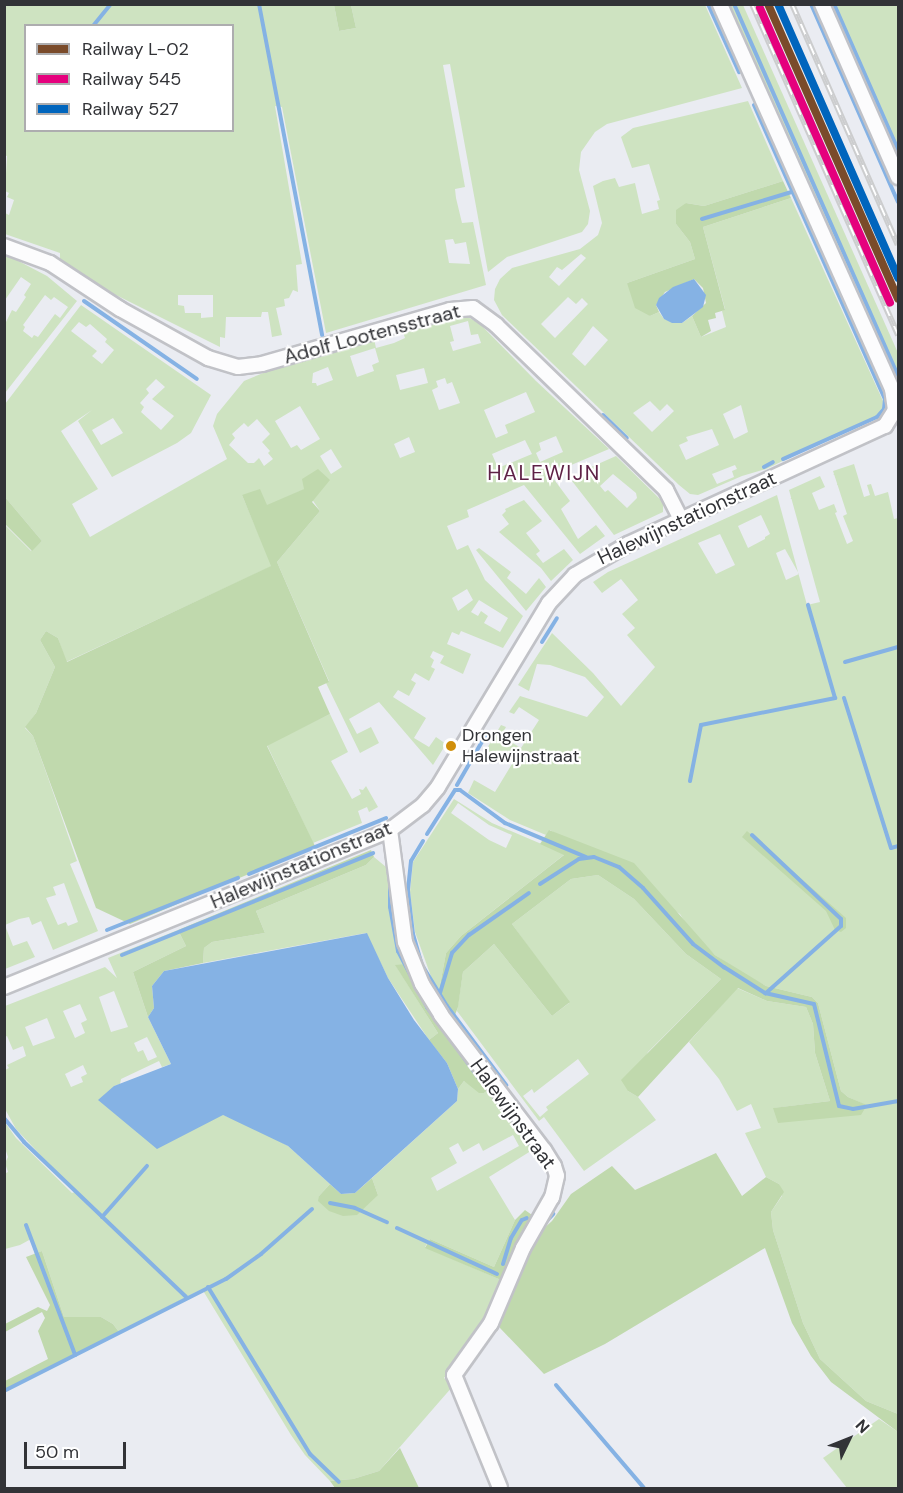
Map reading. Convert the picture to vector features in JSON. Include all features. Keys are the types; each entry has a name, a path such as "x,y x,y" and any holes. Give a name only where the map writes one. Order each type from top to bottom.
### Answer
{"street":[{"name":"Halewijnstationstraat","path":"4,987 390,830 423,805 438,787 537,620 562,587 593,562 681,519 885,426 895,410 892,389 720,4"},
{"path":"822,4 898,177"},
{"name":"Adolf Lootensstraat","path":"4,246 50,263 120,309 208,358 238,368 262,364 450,310 473,308 496,325 666,490 681,519"},
{"name":"Halewijnstraat","path":"390,830 405,942 422,984 441,1015 544,1150 557,1176 552,1197 523,1248 491,1323 454,1375 500,1488"}],"green space":[{"path":"5,5 334,5 339,31 356,28 351,5 705,5 742,88 607,124 595,132 581,152 579,170 590,211 588,224 582,232 507,257 488,272 450,64 443,65 465,187 455,189 456,198 462,223 473,222 486,285 326,333 282,107 275,106 302,264 296,265 298,292 293,290 289,298 284,299 285,306 276,308 282,335 272,337 268,312 262,312 261,317 226,317 225,338 220,337 220,347 116,295 116,301 60,263 60,253 5,234 5,213 9,215 14,200 7,197 9,193 5,191 7,156 4,155","holes":["453,239 455,244 466,242 470,264 449,263 445,240","178,295 213,295 213,317 201,318 201,313 185,313 184,306 178,305"]},
{"path":"334,5 351,5 356,28 339,31"},
{"path":"728,5 743,5 898,353 898,386"},
{"path":"835,5 898,5 898,148"},
{"path":"748,101 783,181 704,206 686,203 676,224 690,242 695,259 627,283 650,316 659,312 664,319 682,323 692,316 701,337 726,327 722,311 725,309 703,227 791,198 883,401 882,411 875,417 766,469 742,476 698,495 690,494 502,315 494,300 495,289 500,279 512,268 580,249 598,235 602,223 593,186 615,178 619,187 635,183 642,214 659,209 657,201 660,200 649,164 632,168 621,137 633,128","holes":["581,254 586,258 559,286 549,277 557,267 562,270","568,297 576,304 582,298 588,304 555,338 541,324","593,326 608,340 585,366 572,354","650,401 660,411 667,404 674,411 652,432 633,413","741,405 748,432 734,439 723,414","712,429 719,445 686,460 679,445 688,441 686,437","735,465 737,469 732,471 734,477 717,484 712,474"]},
{"path":"783,181 791,198 703,227 725,310 715,313 716,318 708,320 711,331 701,337 692,316 706,303 703,288 694,279 665,292 656,305 659,312 650,316 635,308 627,283 695,259 690,242 676,224 676,210 686,203 704,206"},
{"path":"5,254 47,276 77,301 5,393 5,324 12,310 16,312 26,297 24,295 31,284 21,277 5,300","holes":["45,295 51,300 54,297 68,307 60,318 55,314 38,337 34,335 32,338 23,331 25,327 23,325"]},
{"path":"81,305 211,395 191,433 177,443 112,477 78,421 92,410 61,431 98,489 72,504 90,537 227,459 213,426 217,414 244,381 285,364 374,339 376,348 394,343 405,338 403,332 466,316 480,324 536,381 609,449 550,474 570,501 561,509 578,539 596,525 605,536 580,554 524,485 467,510 469,517 447,526 457,550 468,545 485,580 523,616 503,648 461,631 459,635 452,632 447,644 471,654 463,674 440,663 444,656 433,651 430,657 434,660 431,667 435,669 429,681 415,673 411,680 416,683 409,696 398,690 393,697 426,718 414,738 429,747 436,737 446,744 433,765 379,702 349,719 357,734 371,727 379,743 360,753 326,683 329,681 277,562 320,511 305,489 267,506 242,495 272,566 66,662 58,638 46,631 40,640 55,667 36,713 25,728 33,736 77,861 70,864 98,931 53,950 41,921 32,925 29,917 19,919 5,925 13,946 27,941 35,957 5,969 4,524 31,551 42,541 5,497 5,404","holes":["468,321 471,335 478,334 481,343 453,351 450,342 454,341 450,326","79,322 86,327 90,324 107,339 105,342 114,350 102,364 92,356 97,351 71,331","375,348 379,362 372,365 374,371 357,377 350,356","328,367 333,380 317,386 316,383 312,383 313,373","424,368 428,383 400,390 396,375","445,378 447,384 452,382 460,403 439,410 432,390 438,387 436,381","156,379 165,387 152,399 174,416 161,430 141,412 144,407 140,403 149,393 146,389","526,392 535,412 505,425 508,433 496,438 484,410","300,406 320,439 301,450 297,445 291,448 275,421","113,418 123,433 101,445 92,430","257,419 270,434 262,442 270,451 268,453 273,459 264,466 259,458 254,463 248,463 229,445 235,438 232,434 244,423 248,427","556,436 563,452 540,462 536,453 541,450 539,443","409,437 415,452 400,458 394,444","525,440 532,454 498,468 492,454","331,449 342,467 331,474 320,456","467,589 473,600 458,611 452,598","479,600 508,618 500,632 484,623 488,616 481,611 478,616 471,612","64,883 78,922 68,926 66,922 58,925 46,898 56,895 53,887"]},
{"path":"616,456 663,502 663,512 614,535 572,481 582,477 580,472","holes":["613,474 636,493 637,498 627,508 608,490 605,492 600,486"]},
{"path":"854,464 864,497 870,495 867,485 871,484 875,496 888,492 894,519 898,518 898,1414 866,1401 820,1359 803,1323 773,1230 771,1212 782,1196 779,1184 766,1177 745,1133 761,1128 751,1104 737,1111 719,1079 689,1042 737,988 767,1001 806,1007 813,1024 815,1053 830,1101 774,1108 866,1105 848,1097 841,1091 818,1003 812,997 766,986 744,974 715,955 688,927 680,914 550,830 546,835 510,820 468,793 474,780 495,792 512,764 492,751 487,758 483,755 501,725 506,727 501,736 521,748 539,720 519,707 514,714 509,712 520,696 587,717 604,697 585,677 550,665 537,664 529,691 518,685 552,633 593,673 621,706 655,667 627,635 635,628 622,614 638,600 621,579 602,593 593,582 608,572 777,495 798,572 785,549 776,553 786,580 799,574 807,605 820,602 789,490 820,476 825,487 812,493 819,510 834,504 837,512 835,513 847,544 853,541 843,516 847,514 833,471","holes":["761,515 770,534 748,548 738,526","720,534 735,565 716,574 698,543"]},
{"path":"318,469 330,480 312,502 320,511 277,562 329,682 318,687 330,714 267,746 315,846 130,924 96,908 33,736 25,727 36,713 55,667 40,640 46,631 58,638 67,662 271,566 242,495 260,489 267,505 304,489 302,479"},
{"path":"5,497 42,541 32,551 5,524"},
{"path":"524,500 542,521 526,533 540,551 536,554 543,563 564,549 573,560 551,581 541,568 499,532 509,524 502,515 505,509"},
{"path":"479,548 511,572 507,578 526,594 539,578 546,587 526,611 476,550"},
{"path":"330,714 348,752 331,761 352,799 361,794 359,789 363,790 366,786 378,807 369,812 367,807 358,811 362,823 313,843 267,745"},
{"path":"454,799 492,823 565,854 461,936 446,953 438,996 415,932 410,892 413,862","holes":["458,803 489,825 512,835 506,848 489,840 451,813"]},
{"path":"549,830 634,863 715,955 766,986 812,997 818,1003 841,1091 848,1097 867,1105 861,1115 778,1123 773,1108 830,1101 815,1053 813,1024 806,1007 767,1001 738,988 638,1097 628,1091 621,1080 721,979 686,954 634,899 598,875 571,879 512,924 570,1002 552,1016 494,944 463,972 458,1007 455,1015 448,1021 438,996 446,953 461,936 564,855 540,844"},
{"path":"747,831 846,918 846,928 841,932 835,930 826,911 742,837"},
{"path":"371,850 374,857 366,865 256,911 265,933 212,942 204,948 203,963 164,971 152,986 154,1008 148,1017 133,972 186,946 178,930"},
{"path":"374,857 386,867 390,878 391,909 407,964 396,966 438,1033 429,1040 388,978 366,933 203,963 204,948 212,942 265,933 256,911 366,865"},
{"path":"598,875 634,899 686,954 721,979 648,1052 628,1091 638,1097 656,1120 584,1171 544,1117 539,1121 457,1011 463,972 494,944 552,1016 569,1003 512,924 571,879","holes":["578,1059 589,1074 546,1107 548,1110 540,1117 523,1096 532,1089 534,1093"]},
{"path":"178,930 186,946 133,972 148,1017 171,1064 162,1067 159,1061 121,1079 120,1084 114,1086 223,1115 258,1129 288,1146 330,1184 319,1196 378,1195 372,1178 457,1101 458,1089 464,1081 484,1093 488,1090 534,1149 489,1177 515,1220 494,1267 430,1239 425,1247 501,1280 486,1319 444,1378 453,1386 379,1471 353,1479 330,1481 305,1455 291,1435 202,1289 119,1332 113,1324 101,1317 64,1317 42,1251 35,1254 31,1239 5,1249 4,1174 8,1172 5,1163 8,1157 5,1148 4,1121 16,1138 72,1193 75,1192 16,1129 5,1109 5,1070 9,1068 7,1065 26,1056 23,1046 13,1050 7,1036 5,1037 5,1006 105,967 117,978 108,958","holes":["114,991 128,1027 111,1032 99,997","80,1004 87,1020 81,1023 85,1033 75,1038 63,1011","47,1018 55,1038 33,1046 25,1027","147,1037 157,1057 148,1061 143,1050 138,1052 134,1043","83,1065 87,1074 81,1077 83,1082 71,1087 65,1074","513,1135 519,1146 437,1191 431,1178 457,1163 449,1148 458,1143 463,1152 479,1143 483,1151"]},
{"path":"407,964 487,1085 488,1090 484,1093 479,1093 464,1081 458,1089 447,1063 429,1040 438,1033 395,965"},
{"path":"716,1153 742,1196 766,1177 779,1184 784,1192 771,1212 773,1230 803,1323 820,1359 866,1401 898,1414 898,1432 831,1382 811,1356 792,1323 765,1248 605,1344 544,1374 500,1328 497,1318 529,1242 552,1221 571,1194 612,1166 635,1190"},
{"path":"372,1178 378,1195 357,1215 343,1216 329,1211 318,1201 319,1196 330,1184 341,1194 355,1193"},
{"path":"525,1210 532,1215 522,1231 501,1280 425,1248 430,1239 494,1267 515,1220"},
{"path":"42,1251 64,1317 101,1317 113,1324 119,1332 5,1391 5,1381 48,1359 38,1331 45,1318 42,1312 5,1332 5,1324 38,1307 47,1311 50,1305 26,1257"},
{"path":"879,1419 898,1432 898,1488 847,1488 823,1458"},
{"path":"400,1448 419,1488 335,1488 330,1481 353,1479 379,1471"}],"water":[{"path":"694,279 706,295 703,307 682,323 672,323 664,319 656,305 659,298 673,287"},
{"path":"367,933 388,978 414,1020 447,1063 458,1089 457,1101 355,1193 341,1194 288,1146 223,1115 157,1149 98,1100 114,1086 171,1064 148,1017 154,1008 152,986 164,971"}],"waterway":[{"path":"95,24 111,4"},
{"path":"259,4 322,335"},
{"path":"708,4 739,72"},
{"path":"734,4 898,376"},
{"path":"811,4 898,202"},
{"path":"834,4 898,150"},
{"path":"754,105 885,399 884,409 877,417 783,459"},
{"path":"702,219 795,191"},
{"path":"84,301 197,379"},
{"path":"603,415 627,438"},
{"path":"764,467 773,462"},
{"path":"690,781 701,725 835,698 808,605"},
{"path":"542,642 557,618"},
{"path":"845,662 898,647"},
{"path":"844,698 891,848 898,846"},
{"path":"457,785 487,733"},
{"path":"427,834 455,790 460,790 505,823 586,857"},
{"path":"249,874 386,818"},
{"path":"752,835 841,919 841,926 766,993"},
{"path":"423,841 411,861 408,891 413,934 422,965 447,1006 506,1085"},
{"path":"122,955 373,853"},
{"path":"540,884 579,859 594,857 619,867 643,888 693,944 724,967 765,993 814,1004 839,1106 853,1109 898,1101"},
{"path":"107,930 238,878"},
{"path":"390,879 390,907 398,951 427,1007 478,1077"},
{"path":"440,993 452,953 469,935 529,893"},
{"path":"4,1118 24,1142 186,1297"},
{"path":"102,1217 147,1166"},
{"path":"330,1203 355,1208 387,1222"},
{"path":"4,1391 226,1279 261,1254 312,1209"},
{"path":"541,1227 553,1214"},
{"path":"503,1264 511,1238 522,1220 527,1218"},
{"path":"26,1225 75,1355"},
{"path":"397,1228 497,1274"},
{"path":"208,1287 310,1454 339,1482"},
{"path":"556,1385 644,1488"}],"railway":[{"path":"752,4 898,335"},
{"path":"792,4 898,245"}],"rail line":[{"name":"L-02","path":"768,4 898,299"},
{"name":"527","path":"778,4 898,278"},
{"name":"545","path":"760,8 890,303"}],"place":[{"name":"Drongen Halewijnstraat","path":"451,746"}],"district":[{"name":"HALEWIJN","path":"544,473"}]}
